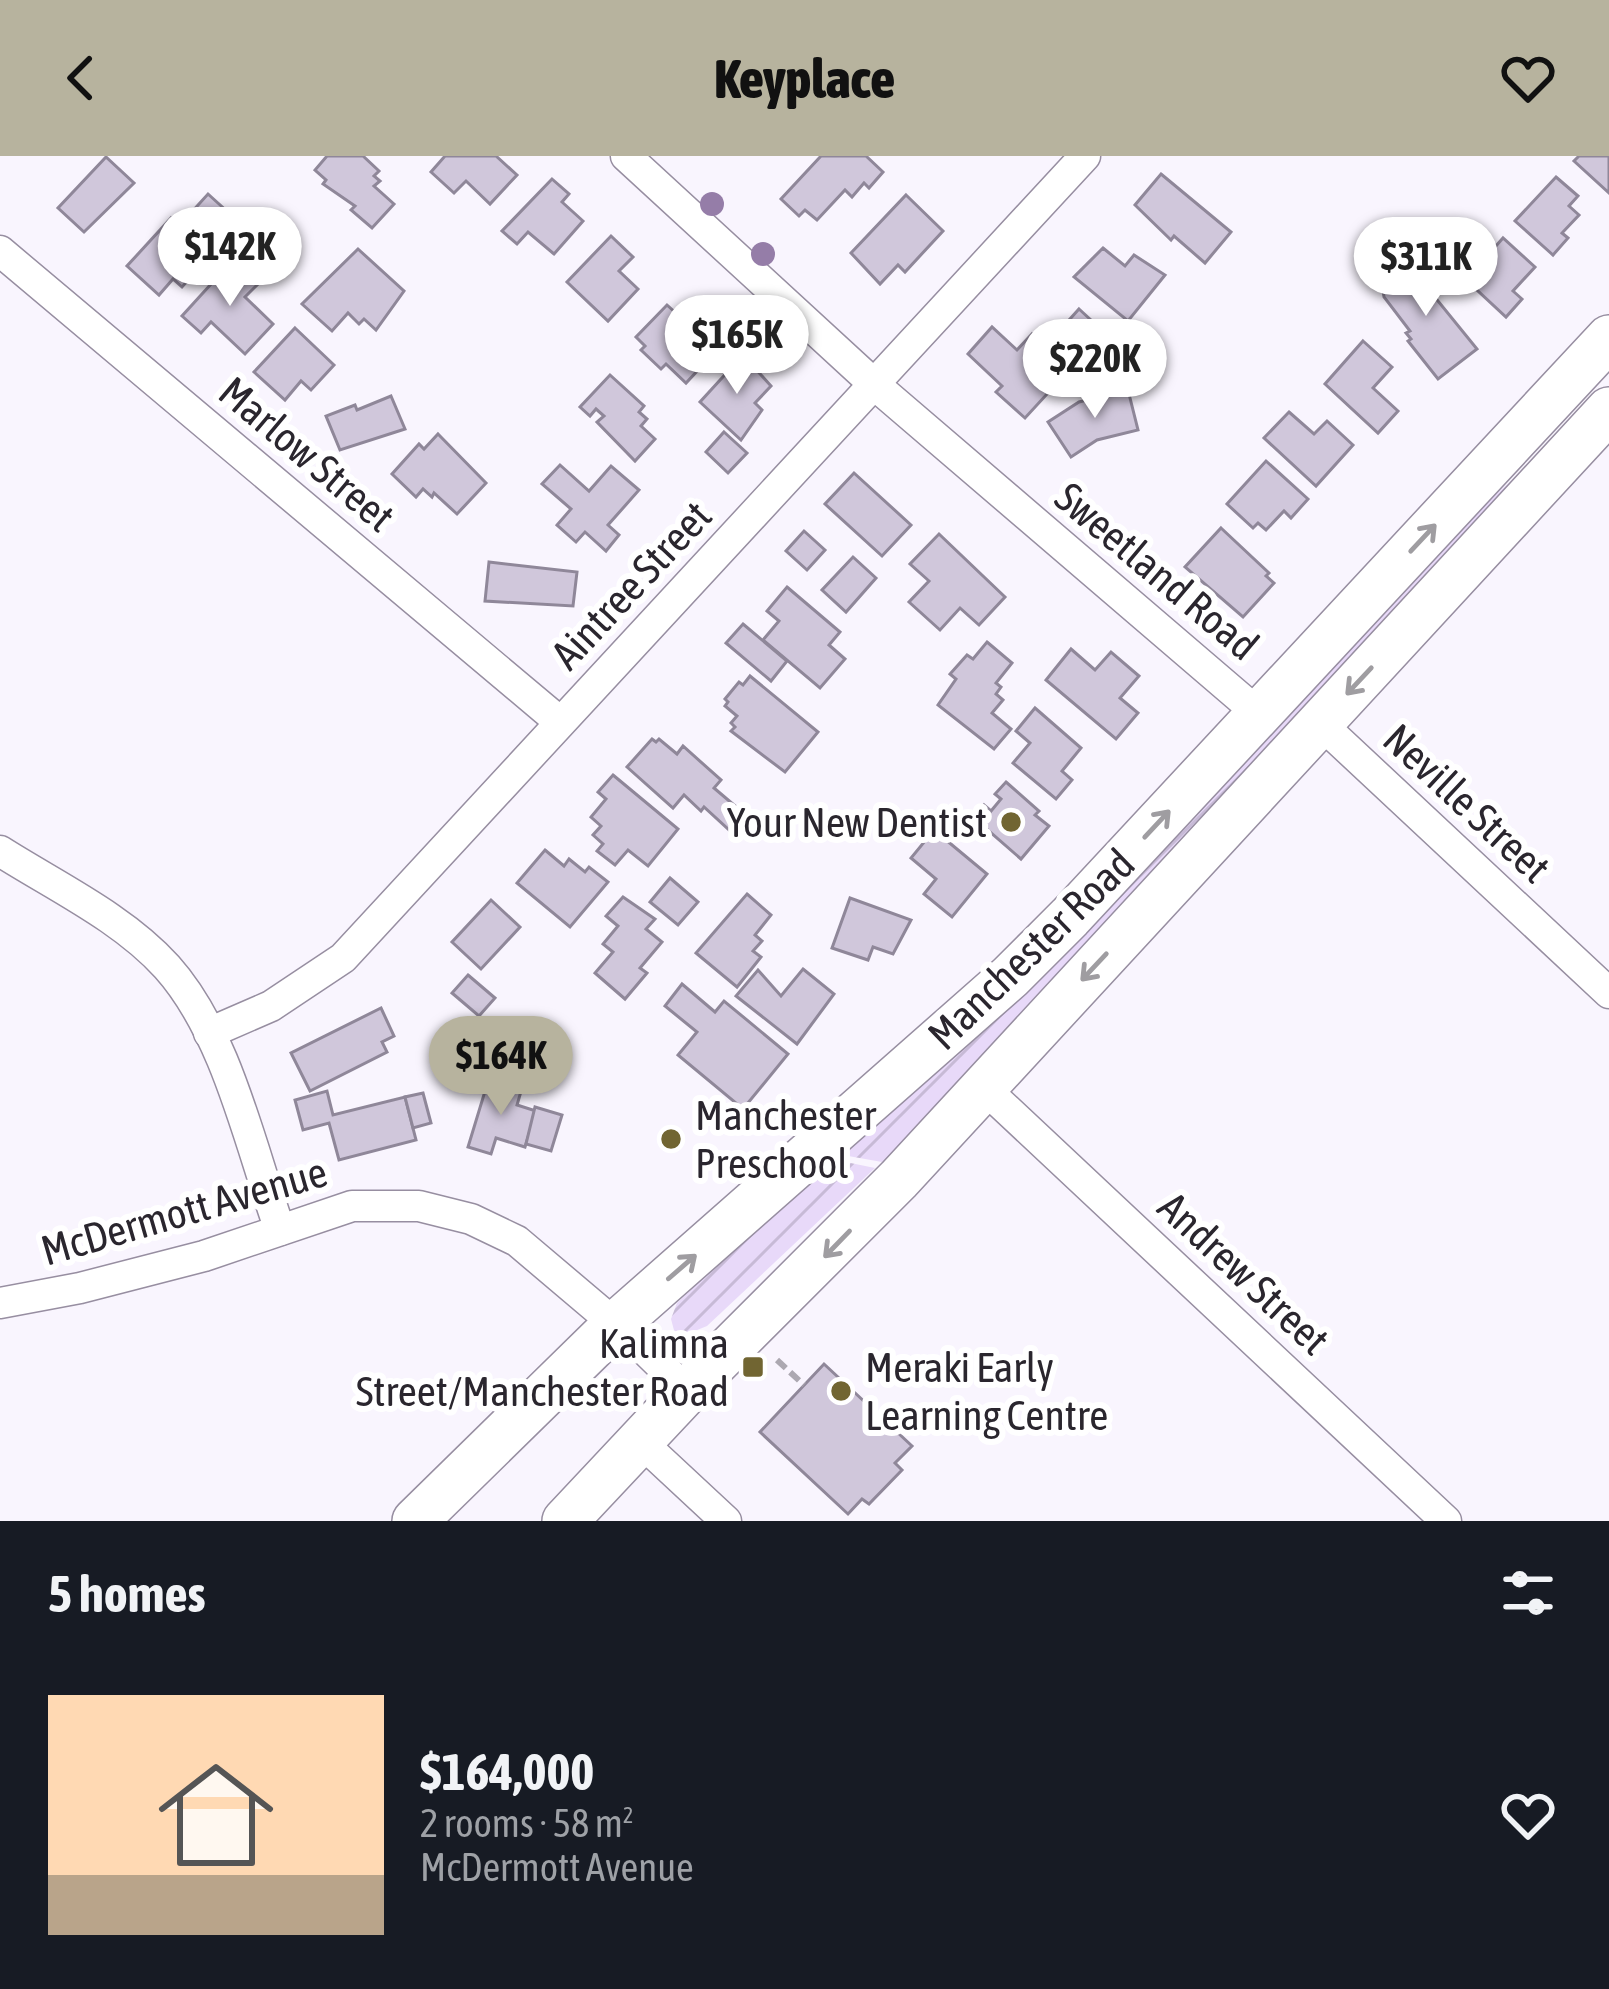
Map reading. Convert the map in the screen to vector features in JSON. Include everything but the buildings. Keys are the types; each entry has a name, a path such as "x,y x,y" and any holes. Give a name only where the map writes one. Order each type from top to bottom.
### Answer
{"main road":[{"name":"Manchester Road","path":"415,1521 615,1325 1010,977 1609,338"},
{"name":"Manchester Road","path":"566,1521 687,1391 834,1247 1609,410"}],"street":[{"name":"Sweetland Road","path":"626,156 874,385 1259,714"},
{"name":"Aintree Street","path":"209,1033 271,1006 343,958 1085,156"},
{"name":"Marlow Street","path":"0,250 560,722"},
{"name":"Neville Street","path":"1320,723 1609,994"},
{"path":"0,851 137,940 180,984 209,1033 280,1230"},
{"name":"Andrew Street","path":"983,1087 1446,1521"},
{"name":"McDermott Avenue","path":"0,1303 142,1272 352,1206 419,1206 471,1219 518,1241 687,1391"},
{"path":"640,1441 726,1521"}],"path":[{"path":"777,1360 804,1385"}],"shaded area":[{"path":"1518,475 1524,481 932,1116 882,1162 837,1154 1477,511"},
{"path":"831,1159 875,1168 707,1326 680,1337 675,1334 671,1319 677,1303"}],"place":[{"name":"Your New Dentist","path":"1011,822"},
{"name":"Manchester Preschool","path":"671,1139"},
{"name":"Kalimna Street/Manchester Road","path":"753,1367"},
{"name":"Meraki Early Learning Centre","path":"841,1391"}]}
